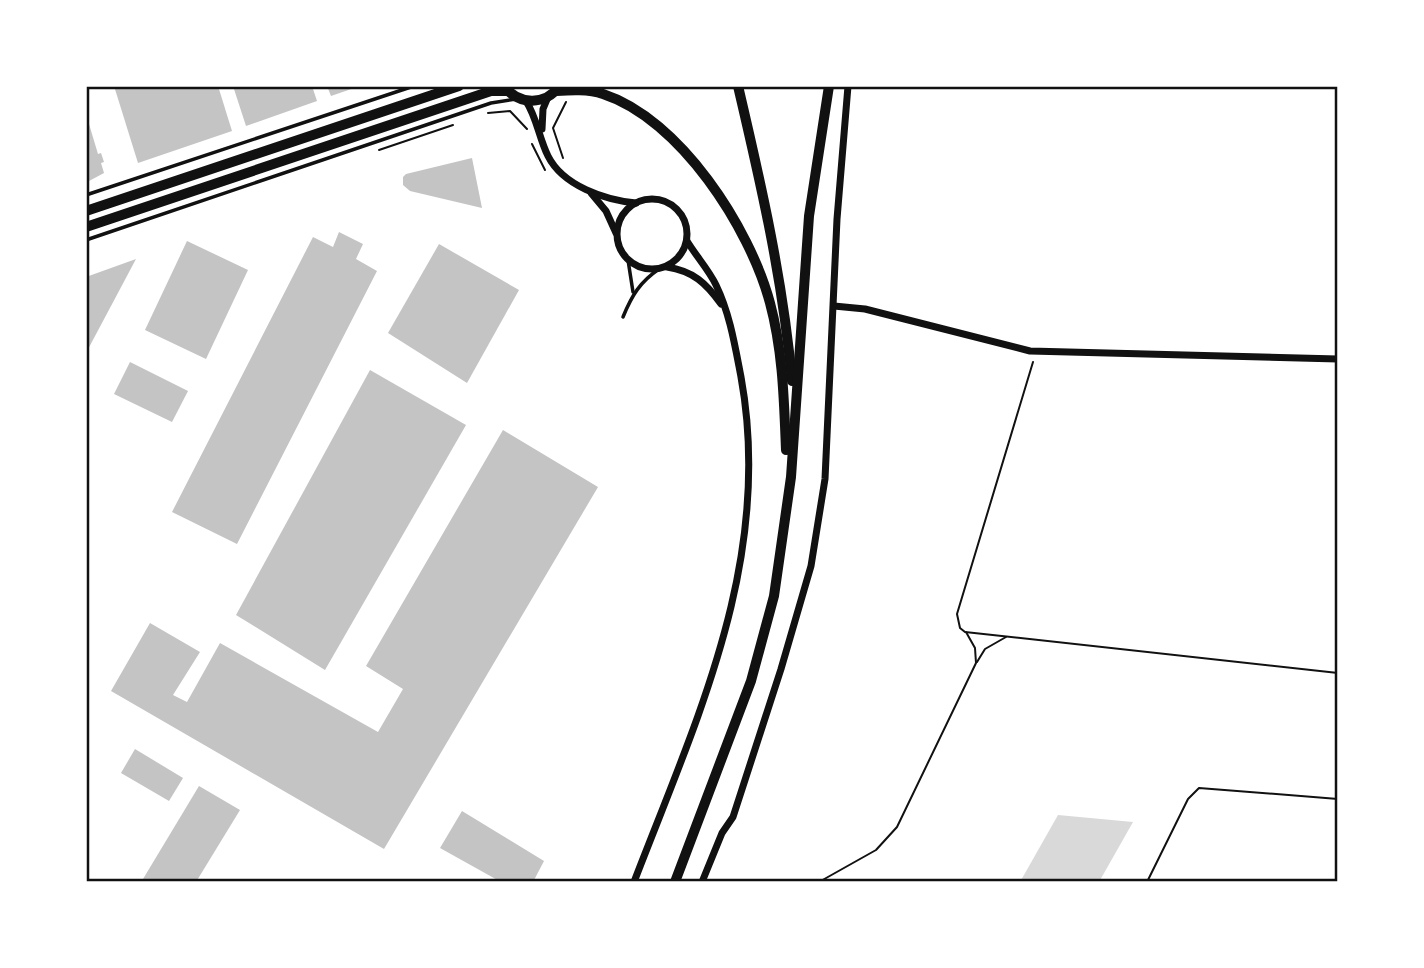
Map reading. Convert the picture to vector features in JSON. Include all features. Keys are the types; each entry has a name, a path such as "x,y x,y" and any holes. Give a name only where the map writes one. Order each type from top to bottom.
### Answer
{"main road":[{"path":"86,211 459,86"},
{"path":"738,86 764,193 782,289 795,405"},
{"path":"675,882 751,681 774,596 791,477 795,405 804,327 809,216 829,86"},
{"path":"86,228 491,91 506,88 522,100 554,91 601,93 624,102 656,122 690,158 746,241 761,273 779,343 791,477"}],"street":[{"path":"702,882 722,833 733,817 811,566 825,479 848,86"},
{"path":"542,137 543,109 554,91"},
{"path":"522,100 542,137 546,152 556,166 588,190 606,211 628,260 648,269 663,268 692,273 706,284 726,311"},
{"path":"588,190 615,201 636,203 659,200 669,203 684,219 687,241 715,282 726,311 743,391 748,447 743,542 736,594 709,685 634,882"},
{"path":"617,236 622,217 636,203"},
{"path":"663,268 683,252 687,241"},
{"path":"834,306 865,309 1037,351 1338,359"}],"lane":[{"path":"86,195 414,86"},
{"path":"86,240 491,103 522,100"},
{"path":"628,260 633,293"},
{"path":"623,317 633,293 644,279 663,268"}],"path":[{"path":"481,116 501,111 515,115 527,129 540,167 548,174 563,158 554,135 554,121 575,90"},
{"path":"373,152 458,124"},
{"path":"976,663 975,648 957,623 957,614 1037,351"},
{"path":"965,632 1338,673"},
{"path":"819,882 876,850 892,835 976,663 985,649 1007,636"},
{"path":"1147,882 1188,799 1199,788 1338,799"}],"shaded area":[{"path":"1058,815 1133,822 1099,882 1020,882"}],"building":[{"path":"114,86 218,86 232,131 138,163"},
{"path":"233,86 312,86 317,101 246,126"},
{"path":"327,86 360,86 331,96"},
{"path":"86,114 98,154 101,153 104,162 101,163 104,173 89,181 86,179"},
{"path":"472,158 482,208 410,191 403,185 403,177 406,174"},
{"path":"339,232 363,244 356,259 377,271 237,544 172,512 313,237 333,247"},
{"path":"187,241 248,270 206,359 145,330"},
{"path":"439,244 519,290 467,383 388,333"},
{"path":"136,259 86,353 86,277"},
{"path":"130,362 188,391 172,422 114,394"},
{"path":"370,370 466,425 325,670 236,615"},
{"path":"503,430 598,487 384,849 111,691 150,623 200,652 173,695 187,702 220,643 378,732 403,689 366,666"},
{"path":"135,749 183,778 169,801 121,773"},
{"path":"199,786 240,810 196,882 148,882 143,879"},
{"path":"462,811 544,861 533,882 501,882 440,848"}]}
